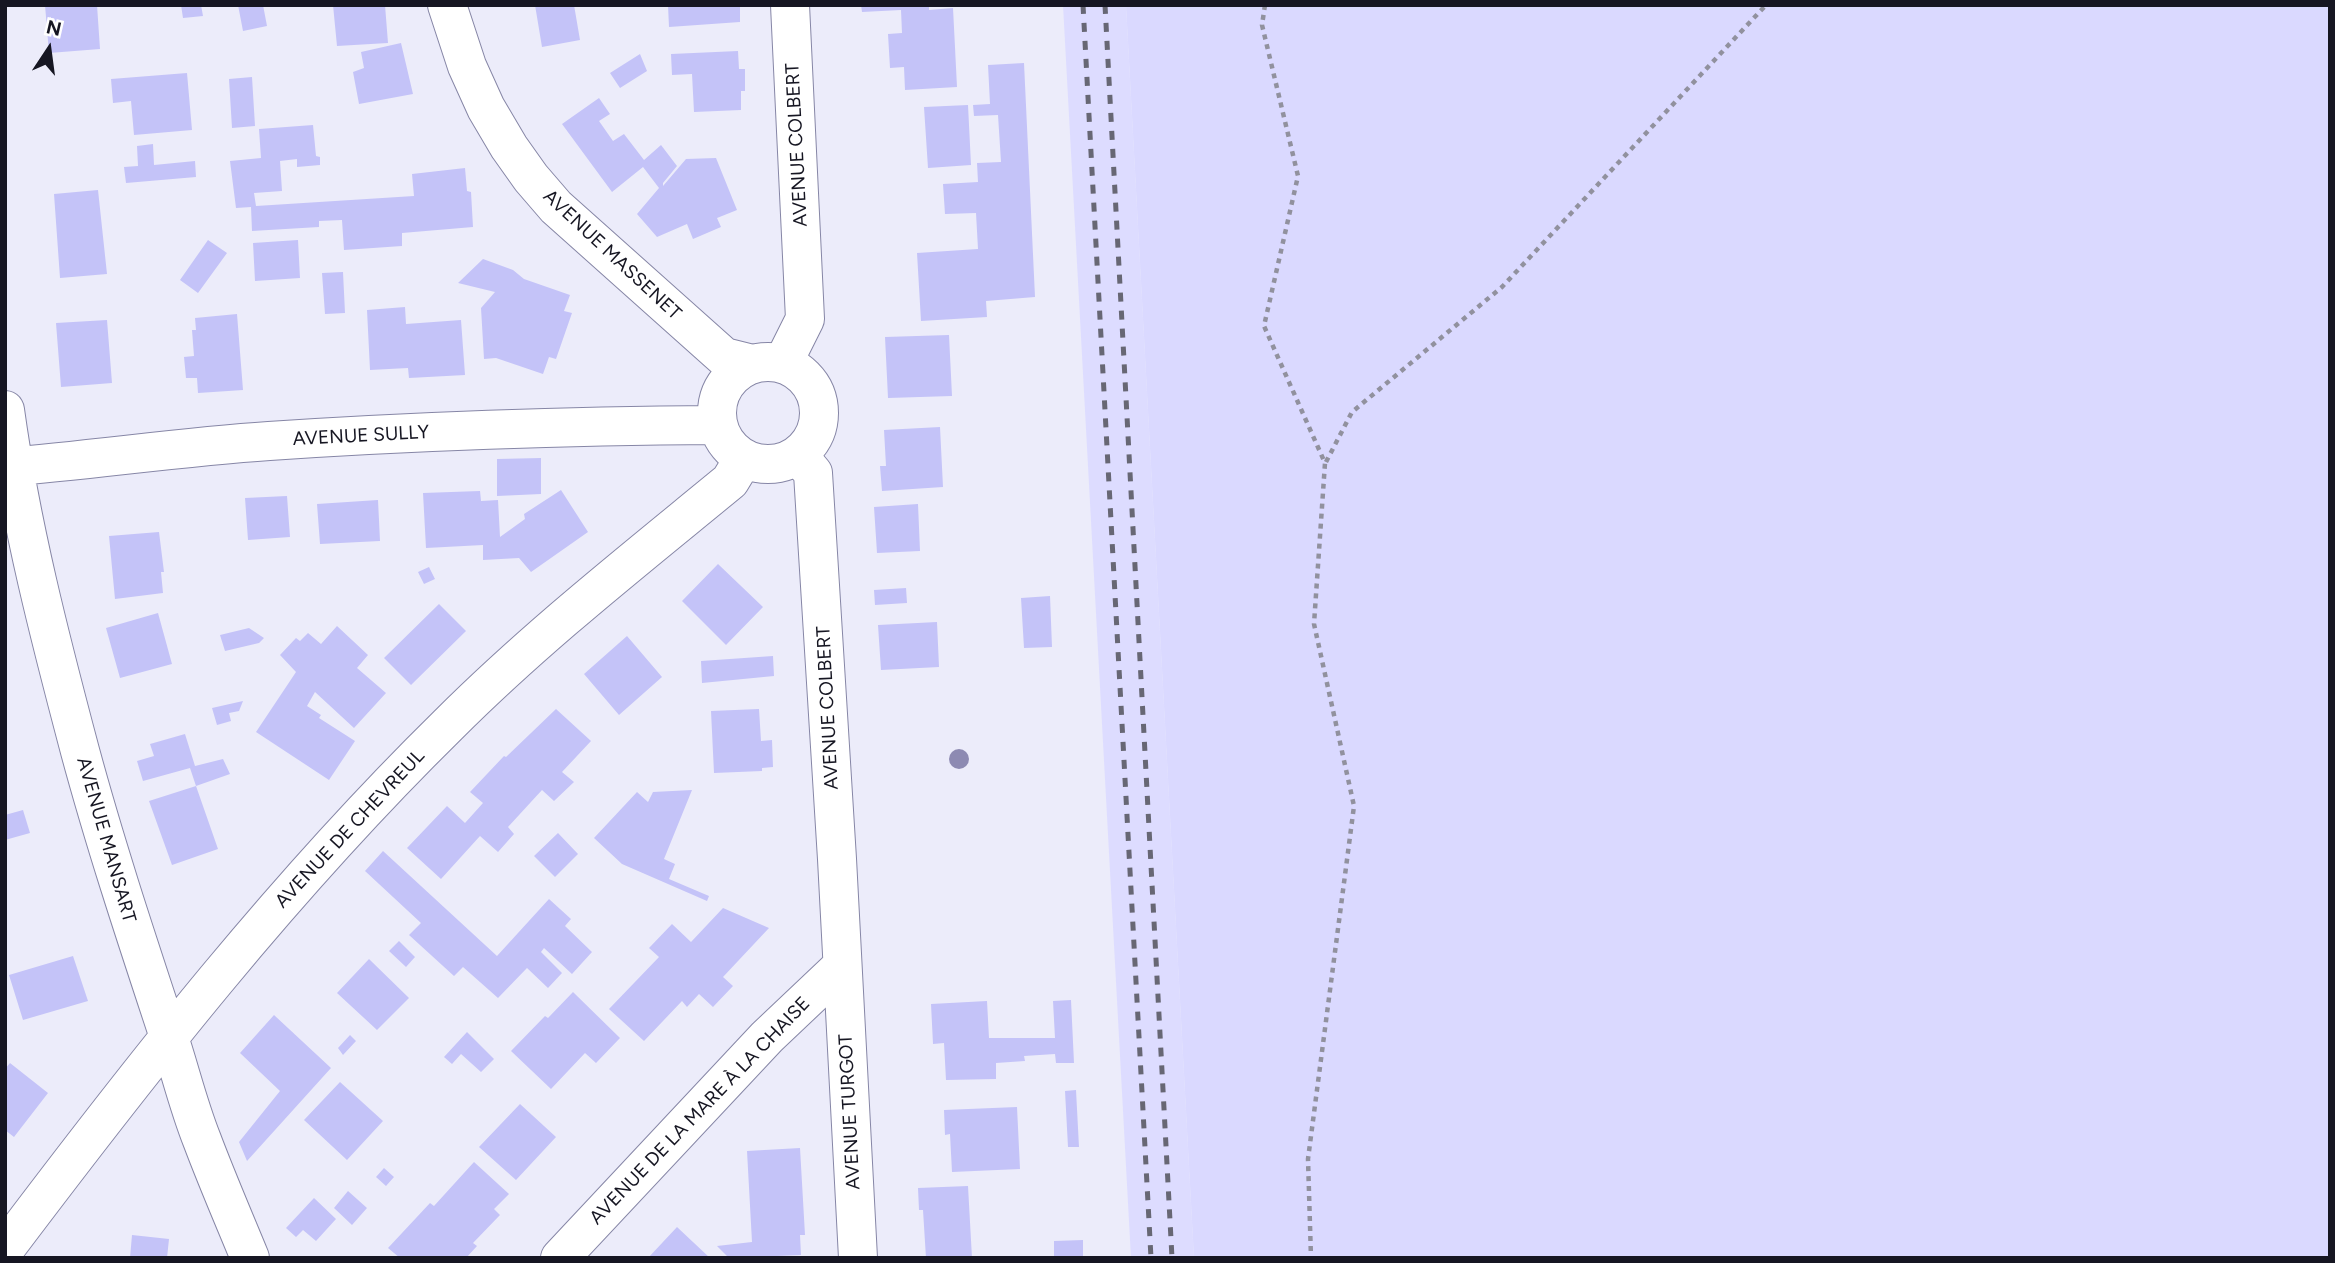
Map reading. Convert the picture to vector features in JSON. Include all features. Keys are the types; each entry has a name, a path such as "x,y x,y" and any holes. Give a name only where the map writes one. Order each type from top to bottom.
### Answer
{"street":[{"name":"AVENUE MASSENET","path":"447,5 467,66 486,108 509,147 556,207 724,357 768,364"},
{"name":"AVENUE COLBERT","path":"768,364 805,318 790,5"},
{"path":"768,364 798,371 810,382 820,412 818,429 810,443 786,462 771,464 744,458 723,438 718,425 718,402 728,381 739,370 768,364"},
{"name":"AVENUE MANSART","path":"5,410 9,467 46,625 100,822 134,937 202,1141 250,1258"},
{"name":"AVENUE SULLY","path":"9,467 147,451 282,440 481,429 718,425"},
{"name":"AVENUE COLBERT","path":"798,455 813,473 842,966"},
{"name":"AVENUE DE CHEVREUL","path":"5,1249 134,1079 293,889 365,809 447,725 536,641 730,481 744,458"},
{"name":"AVENUE DE LA MARE À LA CHAISE","path":"560,1258 768,1037 842,966"},
{"name":"AVENUE TURGOT","path":"842,966 858,1258"}],"path":[{"path":"1265,5 1262,25 1298,177 1264,326 1325,463"},
{"path":"1311,1258 1308,1159 1354,806 1314,624 1325,463 1352,412 1502,287 1766,5"}],"shaded area":[{"path":"1063,5 1126,5 1194,1258 1131,1258"},
{"path":"1126,5 2330,5 2330,1258 1194,1258"}],"building":[{"path":"45,5 97,5 100,49 49,53"},
{"path":"181,5 201,5 203,16 183,18"},
{"path":"238,5 263,5 267,26 243,31"},
{"path":"333,5 385,5 388,43 337,46"},
{"path":"535,5 574,5 580,40 542,47"},
{"path":"668,5 740,5 740,22 669,27"},
{"path":"861,5 929,5 929,10 953,8 957,87 905,90 904,67 890,68 888,34 902,33 901,10 862,12"},
{"path":"401,43 413,94 359,104 353,72 364,68 361,52"},
{"path":"738,51 739,69 745,69 745,91 741,91 741,110 694,112 692,74 672,75 671,54"},
{"path":"640,54 647,71 620,88 610,73"},
{"path":"1024,63 1035,297 986,301 987,317 921,321 917,253 978,249 976,213 945,214 943,184 978,182 977,163 1001,162 998,115 974,116 973,105 990,104 988,65"},
{"path":"187,73 192,130 134,135 131,101 113,103 111,79"},
{"path":"252,77 255,126 232,128 229,79"},
{"path":"599,98 610,114 599,121 613,141 624,134 644,160 661,145 677,166 663,186 686,159 716,158 737,210 717,218 721,227 693,239 687,224 657,237 637,214 659,188 643,167 612,192 562,124"},
{"path":"968,105 971,165 928,168 924,107"},
{"path":"313,125 316,156 320,157 320,165 297,167 297,159 280,161 282,191 254,193 256,206 414,196 412,174 465,168 467,191 471,192 473,227 402,233 402,246 344,250 342,220 319,221 319,227 252,231 251,207 236,208 230,161 261,158 259,129"},
{"path":"153,144 154,165 195,161 196,177 126,183 124,167 138,166 137,146"},
{"path":"98,190 107,274 60,278 54,194"},
{"path":"208,240 227,253 198,293 180,280"},
{"path":"298,240 300,278 255,281 253,243"},
{"path":"483,259 513,270 524,279 570,295 564,311 572,313 556,359 549,357 543,374 496,358 484,359 481,308 495,292 458,283"},
{"path":"343,272 345,313 325,314 322,273"},
{"path":"405,307 406,324 461,320 465,375 409,378 408,368 370,370 367,310"},
{"path":"237,314 243,390 198,393 197,378 186,378 184,357 194,356 192,330 196,330 195,318"},
{"path":"107,320 112,383 61,387 56,323"},
{"path":"949,335 952,396 888,398 885,337"},
{"path":"940,427 943,487 882,491 880,466 886,466 884,430"},
{"path":"541,458 541,494 497,496 497,459"},
{"path":"561,490 588,532 531,572 519,558 483,560 483,545 426,548 423,493 480,491 481,501 498,500 500,537 525,519 524,514"},
{"path":"287,496 290,537 248,540 245,498"},
{"path":"378,500 380,541 320,544 317,504"},
{"path":"918,504 920,551 877,553 874,507"},
{"path":"159,532 164,572 161,572 163,593 115,599 109,536"},
{"path":"718,564 763,607 726,645 682,601"},
{"path":"429,567 435,579 424,584 418,572"},
{"path":"906,588 907,603 875,605 874,590"},
{"path":"1050,596 1052,647 1024,648 1021,598"},
{"path":"439,604 466,631 411,685 384,658"},
{"path":"158,613 172,664 120,678 106,628"},
{"path":"937,622 939,667 881,670 878,625"},
{"path":"337,626 368,655 357,668 386,693 354,728 315,692 307,706 321,715 319,718 355,741 329,780 256,732 296,672 280,655 296,638 300,641 308,633 321,644"},
{"path":"249,628 264,638 259,643 225,651 220,635"},
{"path":"627,636 662,677 619,715 584,674"},
{"path":"773,656 774,676 702,683 701,661"},
{"path":"243,701 239,711 229,713 231,721 217,725 212,708"},
{"path":"556,709 591,741 562,772 574,782 554,801 542,790 508,827 514,834 498,852 480,836 441,879 407,848 447,806 465,823 483,803 470,792 504,756"},
{"path":"759,709 761,741 772,740 773,767 762,768 762,771 714,773 711,711"},
{"path":"185,734 195,766 223,759 230,774 196,786 190,768 143,781 137,761 154,756 150,744"},
{"path":"196,786 218,849 172,865 149,801"},
{"path":"692,790 664,859 675,864 669,879 709,896 707,901 622,864 594,838 637,792 648,802 653,792"},
{"path":"23,810 30,833 5,840 5,815"},
{"path":"558,833 578,854 555,877 534,856"},
{"path":"383,851 497,956 549,899 571,919 565,926 592,952 572,974 544,948 541,952 562,973 548,988 527,968 498,998 463,967 454,976 409,935 421,923 365,871"},
{"path":"723,908 769,928 723,977 733,986 713,1007 699,994 687,1007 682,1001 644,1041 609,1009 659,957 649,948 672,924 691,942"},
{"path":"399,941 415,957 406,967 389,951"},
{"path":"73,956 88,1001 23,1020 9,975"},
{"path":"369,959 409,998 377,1030 337,993"},
{"path":"573,992 620,1038 596,1063 585,1053 551,1089 511,1051"},
{"path":"1071,1000 1074,1063 1056,1063 1055,1054 1024,1056 1025,1061 996,1063 996,1079 946,1080 944,1043 933,1044 931,1004 987,1001 989,1038 1055,1038 1053,1001"},
{"path":"274,1015 331,1068 247,1161 239,1142 280,1091 240,1053"},
{"path":"467,1032 494,1059 481,1072 461,1054 452,1064 444,1057"},
{"path":"350,1035 356,1041 343,1055 338,1048"},
{"path":"10,1063 48,1093 14,1137 5,1130 5,1069"},
{"path":"340,1082 383,1121 347,1160 304,1120"},
{"path":"1076,1090 1079,1147 1068,1147 1065,1091"},
{"path":"520,1104 556,1137 516,1180 479,1147"},
{"path":"1017,1107 1020,1169 952,1172 950,1134 945,1135 944,1110"},
{"path":"800,1148 805,1235 800,1235 801,1255 729,1258 717,1246 752,1242 747,1151"},
{"path":"474,1162 509,1194 494,1209 500,1215 473,1243 477,1246 466,1258 400,1258 388,1248 430,1203 434,1206"},
{"path":"384,1168 394,1177 386,1186 376,1177"},
{"path":"968,1186 972,1258 926,1258 923,1210 919,1210 918,1188"},
{"path":"348,1191 367,1208 352,1225 334,1208"},
{"path":"314,1198 336,1219 316,1241 303,1230 296,1237 286,1228"},
{"path":"677,1227 710,1258 648,1258"},
{"path":"132,1235 169,1239 167,1258 130,1258"},
{"path":"1083,1240 1083,1258 1054,1256 1054,1241"}],"railway":[{"path":"1083,5 1151,1258"},
{"path":"1105,5 1172,1258"}]}
